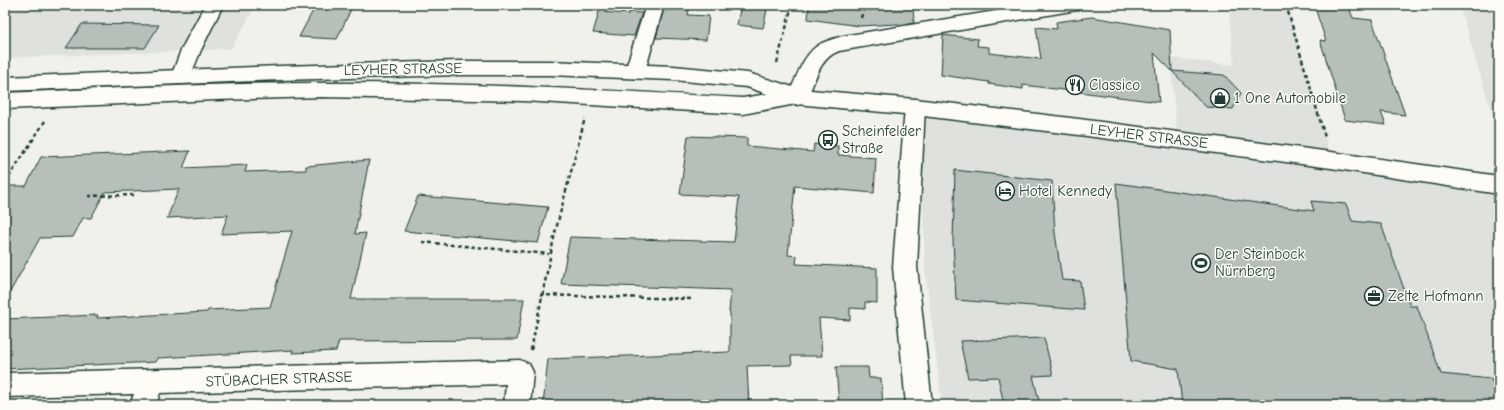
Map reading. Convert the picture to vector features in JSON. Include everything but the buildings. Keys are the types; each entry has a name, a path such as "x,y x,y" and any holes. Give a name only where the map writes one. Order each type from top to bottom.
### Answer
{"main road":[{"path":"181,77 191,50 214,5"},
{"path":"635,71 655,5"},
{"path":"798,97 811,66 828,48 843,43 1071,5"},
{"name":"LEYHER STRASSE","path":"5,84 466,68 549,68 635,71 748,80 798,97 915,107 1288,154 1499,184"},
{"name":"LEYHER STRASSE","path":"5,102 215,92 379,90 523,93 743,106 798,97"},
{"path":"915,107 905,267 919,405"},
{"path":"517,405 520,372"},
{"name":"STÜBACHER STRASSE","path":"5,385 520,372"},
{"path":"143,405 151,382"}],"path":[{"path":"777,63 792,5"},
{"path":"1286,5 1320,117"},
{"path":"5,183 59,99"},
{"path":"520,372 530,351 549,254 570,169 586,117"},
{"path":"88,196 135,195"},
{"path":"422,242 549,254"},
{"path":"540,296 692,299"}],"shaded area":[{"path":"5,5 256,5 231,49 5,58"},
{"path":"1228,5 1286,5 1320,117 1331,160 1499,173 1499,405 942,405 925,269 920,107 1177,136 1170,58 1234,65"},
{"path":"1459,5 1499,5 1499,137"}],"place":[{"name":"Classico","path":"1075,85"},
{"name":"1 One Automobile","path":"1220,98"},
{"name":"Scheinfelder Straße","path":"828,140"},
{"name":"Hotel Kennedy","path":"1005,191"},
{"name":"Der Steinbock Nürnberg","path":"1201,263"},
{"name":"Zelte Hofmann","path":"1374,296"}]}
